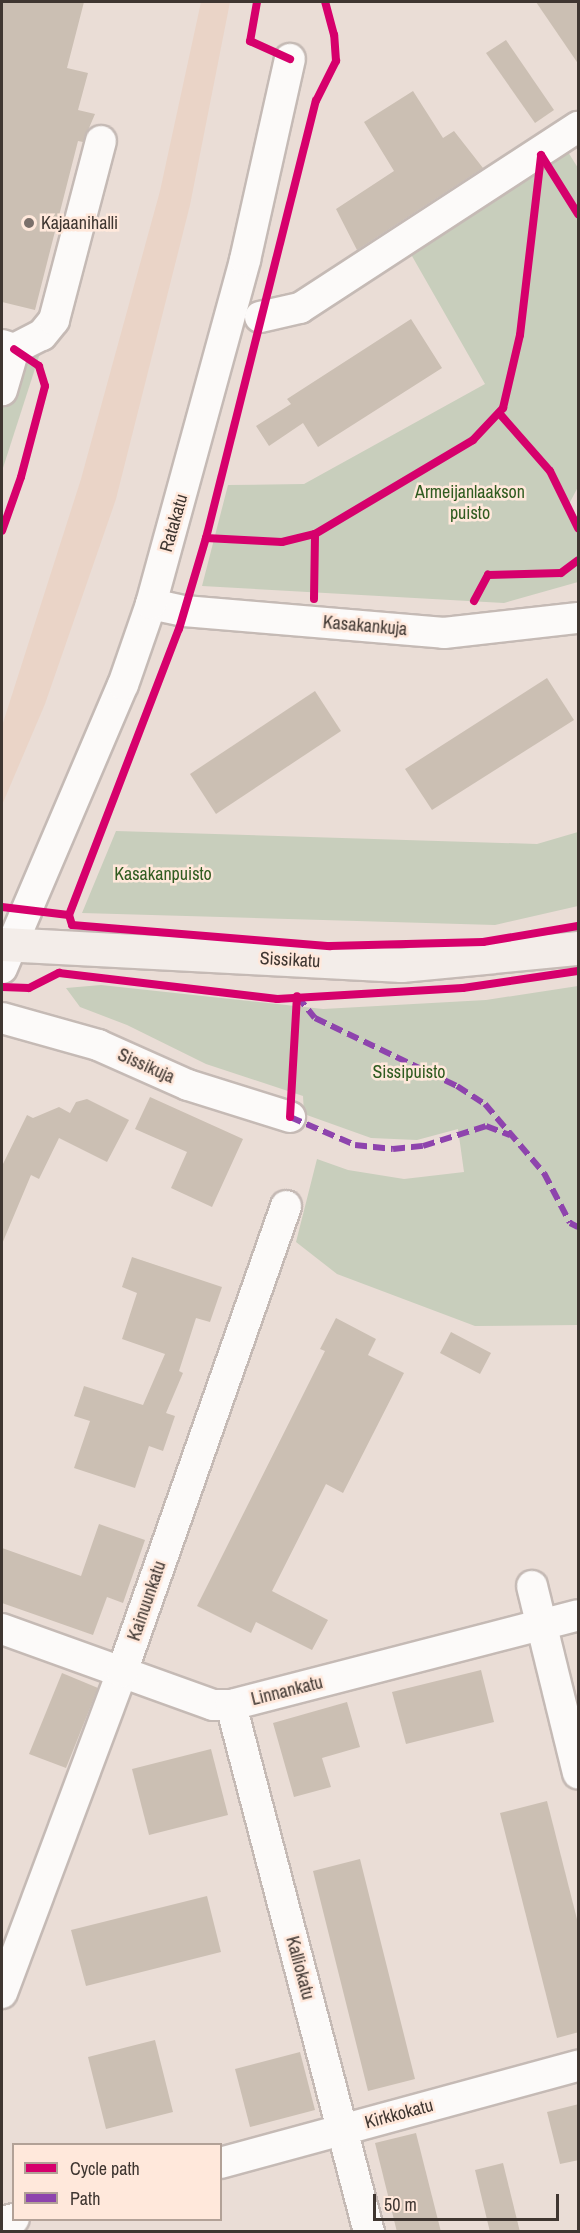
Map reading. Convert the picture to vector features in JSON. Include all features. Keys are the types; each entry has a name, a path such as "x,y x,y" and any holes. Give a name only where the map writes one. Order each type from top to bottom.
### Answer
{"main road":[{"name":"Sissikatu","path":"5,952 401,965 579,948"}],"street":[{"name":"Ratakatu","path":"5,952 123,685 151,604 245,260 290,59"},
{"path":"260,317 300,308 579,128"},
{"path":"2,390 8,347 42,335 54,320 101,141"},
{"name":"Kasakankuja","path":"151,604 184,611 444,633 579,618"},
{"name":"Sissikuja","path":"2,1018 98,1045 188,1085 290,1117"},
{"name":"Kainuunkatu","path":"2,1993 122,1672 286,1206"},
{"path":"532,1586 579,1773"},
{"name":"Linnankatu","path":"2,1629 213,1706 231,1705 579,1616"},
{"name":"Kalliokatu","path":"231,1705 369,2232"},
{"name":"Kirkkokatu","path":"222,2162 579,2066"}],"shaded area":[{"path":"201,2 230,2 190,205 116,499 45,704 2,805 2,726 81,479 160,191"}],"green space":[{"name":"Armeijanlaakson puisto","path":"563,144 578,168 578,487 569,504 578,519 578,582 504,603 202,586 228,485 304,484 485,384 408,249"},
{"path":"2,338 42,347 2,471"},
{"name":"Kasakanpuisto","path":"116,831 537,844 578,832 578,906 495,925 82,913"},
{"name":"Sissipuisto","path":"101,985 323,1009 486,1000 578,986 578,1325 475,1326 337,1274 296,1242 317,1159 348,1170 404,1179 464,1172 458,1129 417,1140 371,1138 304,1114 303,1096 206,1064 127,1025 80,1007 66,988"}],"building":[{"name":"Kajaanihalli","path":"2,2 84,2 67,68 88,73 78,110 95,114 83,142 78,141 35,310 2,302"},
{"path":"536,2 579,2 579,65"},
{"path":"506,40 554,110 535,123 486,53"},
{"path":"413,91 443,138 454,131 483,168 357,250 336,209 394,171 364,122"},
{"path":"411,319 442,368 318,447 303,423 269,446 256,426 291,404 287,399"},
{"path":"547,678 574,720 432,810 405,769"},
{"path":"315,691 341,731 216,814 190,774"},
{"path":"150,1097 243,1139 212,1207 171,1188 187,1152 135,1129"},
{"path":"87,1099 129,1120 107,1162 59,1138 39,1179 31,1175 2,1244 2,1166 27,1115 33,1118 59,1107 70,1113 76,1102"},
{"path":"132,1257 222,1287 210,1322 196,1318 179,1371 183,1373 166,1413 175,1416 163,1451 149,1446 135,1488 74,1468 90,1421 74,1416 84,1386 143,1405 165,1354 122,1339 137,1293 122,1287"},
{"path":"336,1318 376,1339 368,1355 404,1373 343,1493 326,1484 272,1591 328,1620 312,1650 256,1622 251,1633 197,1606 325,1351 320,1349"},
{"path":"451,1332 491,1353 480,1374 440,1353"},
{"path":"99,1524 145,1540 123,1603 107,1597 93,1635 2,1603 2,1548 81,1576"},
{"path":"481,1670 494,1722 406,1744 392,1692"},
{"path":"62,1673 98,1688 66,1768 29,1754"},
{"path":"347,1702 360,1747 322,1758 331,1787 294,1797 273,1723"},
{"path":"211,1749 228,1815 149,1835 132,1769"},
{"path":"547,1801 579,1927 579,2032 557,2038 500,1813"},
{"path":"360,1859 415,2079 368,2091 313,1871"},
{"path":"207,1896 221,1952 86,1986 71,1930"},
{"path":"155,2040 173,2112 106,2129 88,2057"},
{"path":"300,2052 315,2110 250,2127 235,2069"},
{"path":"579,2104 579,2160 560,2164 547,2112"},
{"path":"416,2133 441,2232 397,2232 375,2143"},
{"path":"503,2163 520,2232 490,2232 475,2170"}],"marked path":[{"path":"297,996 315,1018 457,1086 485,1104 544,1173 570,1223 578,1227"},
{"path":"290,1117 355,1145 393,1149 423,1146 486,1126 510,1135"}],"cycle path":[{"path":"257,2 250,41 290,59"},
{"path":"69,915 179,629 206,538 316,101 336,61 334,35 325,2"},
{"path":"314,599 315,534 473,440 503,408 520,335 541,155 578,214"},
{"path":"2,531 21,477 45,386 39,366 14,349"},
{"path":"499,413 550,471 578,528"},
{"path":"206,538 282,542 315,534"},
{"path":"474,601 488,575 561,573 578,560"},
{"path":"2,907 69,915 72,925 330,946 483,942 578,926"},
{"path":"2,987 29,988 59,973 277,999 463,988 578,971"},
{"path":"290,1117 297,996"}],"place":[{"name":"Kajaanihalli","path":"29,223"}]}
